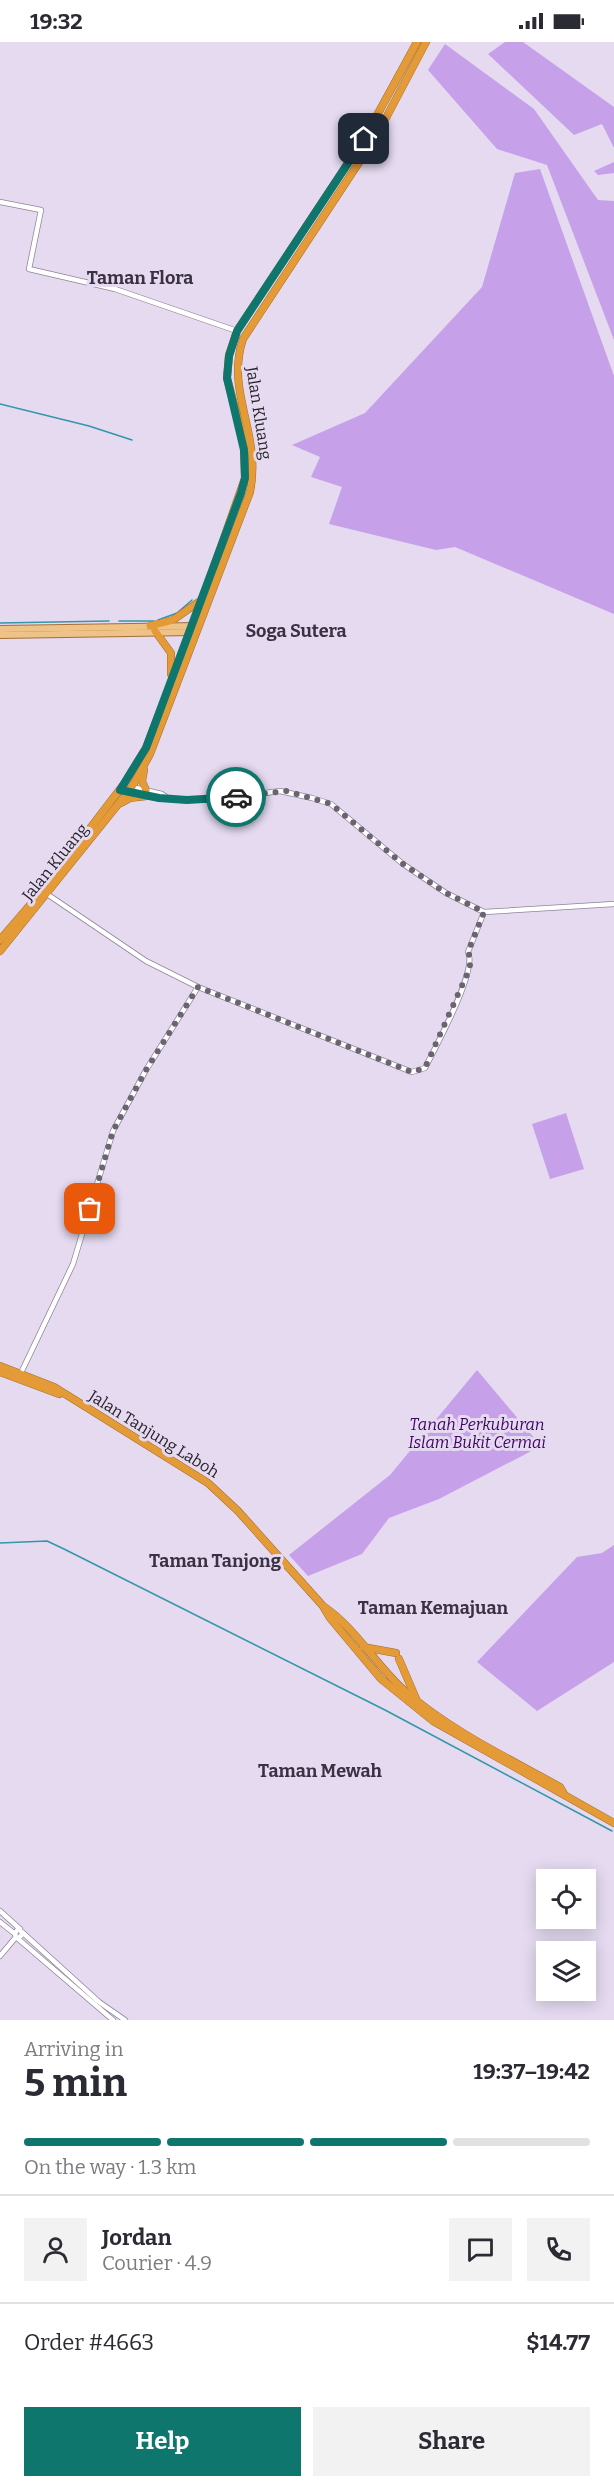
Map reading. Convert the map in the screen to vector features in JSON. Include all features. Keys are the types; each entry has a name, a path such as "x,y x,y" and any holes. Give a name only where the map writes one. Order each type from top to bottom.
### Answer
{"highway":[{"name":"Jalan Kluang","path":"0,951 150,754 195,629 245,478 244,442 227,378 229,356 237,331 364,139 417,42"},
{"name":"Jalan Kluang","path":"0,940 44,893 115,808 146,748 246,502 253,476 253,445 237,376 237,359 243,339 377,135 397,102 426,42"},
{"path":"170,686 171,653 153,629 173,620 204,598"},
{"path":"115,808 130,798 147,793 142,778 150,754"},
{"name":"Jalan Tanjung Laboh","path":"0,1366 64,1395 163,1453 216,1489 323,1606 334,1614 386,1674 417,1701 462,1732 560,1787 564,1794"},
{"name":"Jalan Tanjung Laboh","path":"0,1372 20,1376"},
{"name":"Jalan Tanjung Laboh","path":"323,1606 330,1618 376,1674 398,1694 460,1738 614,1823"},
{"path":"363,1647 398,1656 417,1701"}],"main road":[{"path":"0,629 195,629"},
{"path":"0,635 153,629"}],"street":[{"path":"0,202 41,210 29,269 115,289 237,331"},
{"path":"126,788 162,794 169,799 215,800 280,790 331,804 403,864 446,893 484,912 614,904"},
{"path":"44,893 146,961 198,987 314,1032 398,1068 418,1071 425,1068 469,970 471,960 468,952 484,912"},
{"path":"20,1376 74,1262 113,1131 146,1070 198,987"},
{"path":"0,1911 99,2002 125,2020"},
{"path":"0,1922 112,2020"},
{"path":"0,1956 22,1931"}],"green space":[{"path":"505,42 523,42 614,107 614,148 602,124 574,135 488,54"},
{"path":"445,44 534,109 598,200 614,201 614,340 547,165 497,149 428,70"},
{"path":"614,162 614,173 598,175 594,171"},
{"path":"540,169 614,376 614,614 455,547 436,550 329,524 342,487 311,477 320,457 292,445 365,413 482,287 515,173"},
{"path":"566,1113 584,1169 550,1179 532,1124"},
{"name":"Tanah Perkuburan Islam Bukit Cermai","path":"477,1370 541,1446 439,1499 389,1518 362,1554 308,1576 289,1555 390,1475"},
{"path":"614,1545 614,1662 537,1711 477,1662 577,1557 602,1553"}],"waterway":[{"path":"0,404 89,426 132,440"},
{"path":"158,620 177,613 192,600"},
{"path":"0,623 109,621"},
{"path":"119,621 154,621"},
{"path":"0,1543 47,1541 385,1710 612,1831"}],"way so far":[{"path":"90,1209 113,1131 146,1070 198,987 412,1072 425,1068 469,970 471,960 468,952 484,912 446,893 403,864 331,804 280,790 236,797"}],"district":[{"name":"Taman Flora","path":"140,278"},
{"name":"Soga Sutera","path":"296,631"},
{"name":"Taman Tanjong","path":"215,1561"},
{"name":"Taman Kemajuan","path":"433,1608"},
{"name":"Taman Mewah","path":"320,1771"}],"route":[{"path":"236,797 187,800 159,798 120,790 146,748 192,632 245,478 244,442 227,378 229,356 237,331 364,139"}]}
